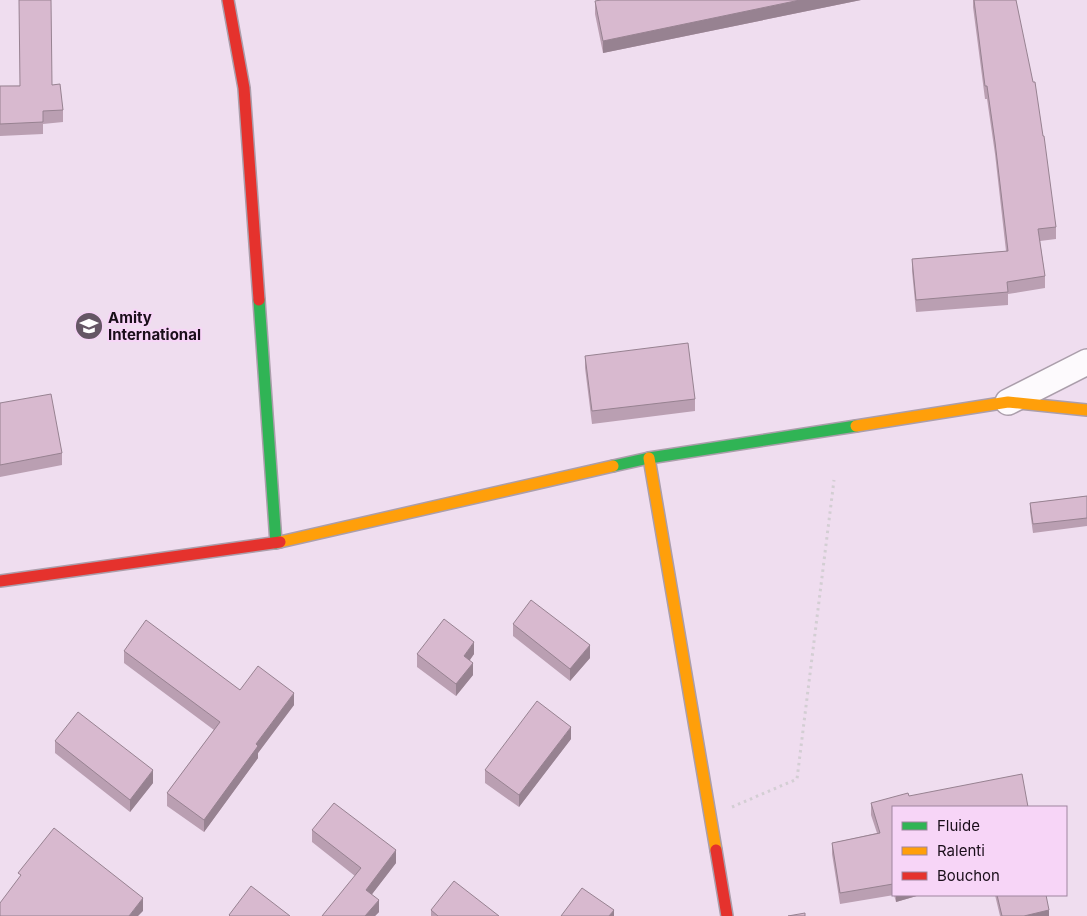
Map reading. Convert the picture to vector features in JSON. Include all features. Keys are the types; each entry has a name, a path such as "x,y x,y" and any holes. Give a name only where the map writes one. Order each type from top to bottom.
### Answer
{"street":[{"path":"228,0 244,88 276,544"},
{"path":"1008,402 1087,362"},
{"path":"0,581 276,544 649,458 1008,402 1087,410"},
{"path":"649,458 728,916"}],"path":[{"path":"711,817 797,779 834,480"}],"building":[{"path":"19,0 51,0 52,85 60,84 63,110 43,111 43,122 0,124 0,86 20,86"},
{"path":"800,0 603,41 595,1"},
{"path":"974,0 1016,0 1033,82 1035,82 1056,227 1038,229 1045,276 1007,282 1008,292 916,300 912,259 1008,251 995,142 987,86 985,86"},
{"path":"688,343 695,399 592,411 585,356"},
{"path":"51,394 62,453 0,465 0,403"},
{"path":"1087,496 1087,518 1033,524 1030,503"},
{"path":"531,600 590,645 570,669 513,624"},
{"path":"444,619 474,642 464,656 473,663 456,684 417,654"},
{"path":"146,620 240,690 258,666 294,693 256,744 258,746 204,820 167,793 220,722 124,651"},
{"path":"537,701 571,727 519,795 485,770"},
{"path":"78,712 153,770 130,800 55,741"},
{"path":"1022,774 1028,806 892,806 892,884 840,893 832,843 880,833 871,803 908,793 909,796"},
{"path":"334,803 396,850 366,890 379,900 365,916 322,916 361,868 312,830"},
{"path":"54,828 143,898 129,916 0,916 0,903 21,875 18,873"},
{"path":"454,881 499,916 438,916 431,910"},
{"path":"251,886 290,916 230,916"},
{"path":"582,888 614,910 609,916 561,916"},
{"path":"997,896 1046,896 1049,910 1024,916 1002,916"},
{"path":"805,913 805,916 788,916"}],"traffic: fast":[{"path":"259,300 276,543"},
{"path":"613,466 649,458 856,426"}],"traffic: slow":[{"path":"856,426 1008,402 1087,410"},
{"path":"649,458 716,850"},
{"path":"280,542 613,466"}],"traffic: jam":[{"path":"228,0 244,88 259,300"},
{"path":"0,581 280,542"},
{"path":"716,850 727,916"}],"place":[{"name":"Amity International","path":"89,326"}]}
